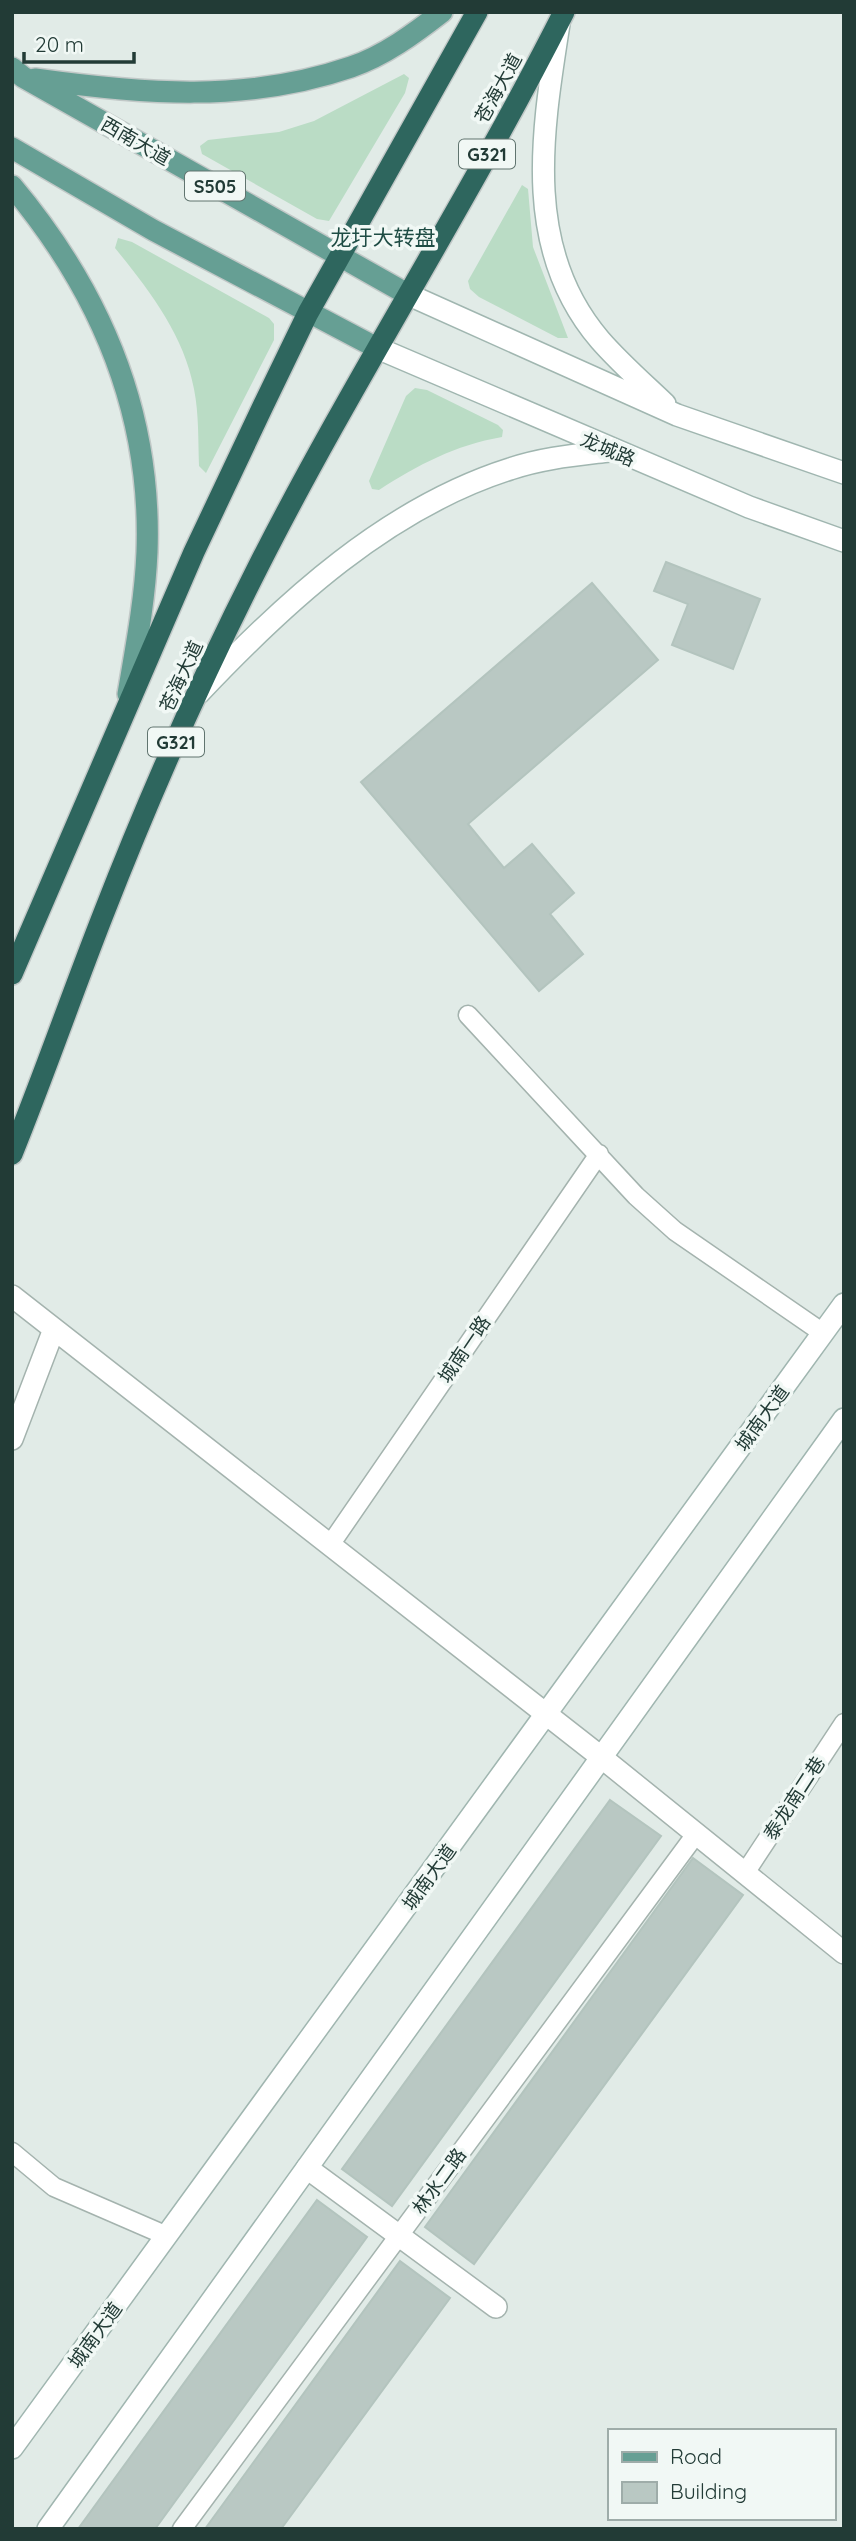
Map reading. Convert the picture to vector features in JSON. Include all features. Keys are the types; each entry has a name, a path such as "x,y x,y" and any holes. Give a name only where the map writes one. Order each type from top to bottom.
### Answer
{"highway":[{"name":"G321","path":"12,974 18,946 123,717 194,552 308,313 477,12"},
{"name":"苍海大道","path":"12,1154 104,913 195,698 258,566 375,347 562,17"}],"main road":[{"path":"18,72 182,95 245,90 353,67 399,43 442,12"},
{"path":"562,17 546,109 541,176 545,219 552,252 571,297 599,339 677,415"},
{"name":"西南大道","path":"18,72 407,294"},
{"path":"12,148 153,230 375,347"},
{"path":"12,186 63,250 83,284 100,317 127,391 142,468 147,550 140,628 123,717"},
{"path":"407,294 677,415 844,473"},
{"name":"龙城路","path":"375,347 611,450 749,507 844,541"},
{"path":"195,698 247,642 310,587 384,530 460,488 511,468 611,450"},
{"path":"12,1296 745,1873 841,1945"},
{"name":"城南大道","path":"12,2448 547,1716 844,1304"},
{"path":"12,1439 54,1329"},
{"path":"48,2529 844,1419"},
{"path":"307,2168 496,2307"}],"lane":[{"path":"468,1015 636,1196 675,1231 823,1333"},
{"name":"城南一路","path":"330,1545 599,1154"},
{"name":"泰龙南二巷","path":"745,1873 844,1723"},
{"name":"林水二路","path":"182,2529 696,1834"},
{"path":"12,2152 54,2187 167,2236"}],"green space":[{"path":"404,74 409,78 405,93 329,221 317,219 202,154 200,146 208,140 279,132 314,121"},
{"path":"522,185 528,189 533,247 568,338 558,338 479,297 470,289 468,281"},
{"path":"118,238 132,242 269,318 274,324 274,340 206,473 199,466 196,398 182,350 164,314 115,248"},
{"path":"415,388 427,390 498,425 503,430 502,437 453,451 423,464 379,490 372,489 369,481 406,396"}],"building":[{"path":"666,562 760,599 733,669 672,645 688,604 654,591"},
{"path":"592,583 658,660 468,824 504,868 532,844 574,893 550,914 583,954 539,991 361,782"},
{"path":"610,1800 661,1836 392,2206 342,2169"},
{"path":"693,1858 743,1895 474,2264 425,2227"},
{"path":"317,2200 367,2237 155,2529 78,2529"},
{"path":"400,2261 450,2298 281,2529 205,2529"}],"district":[{"name":"龙圩大转盘","path":"383,237"}]}
